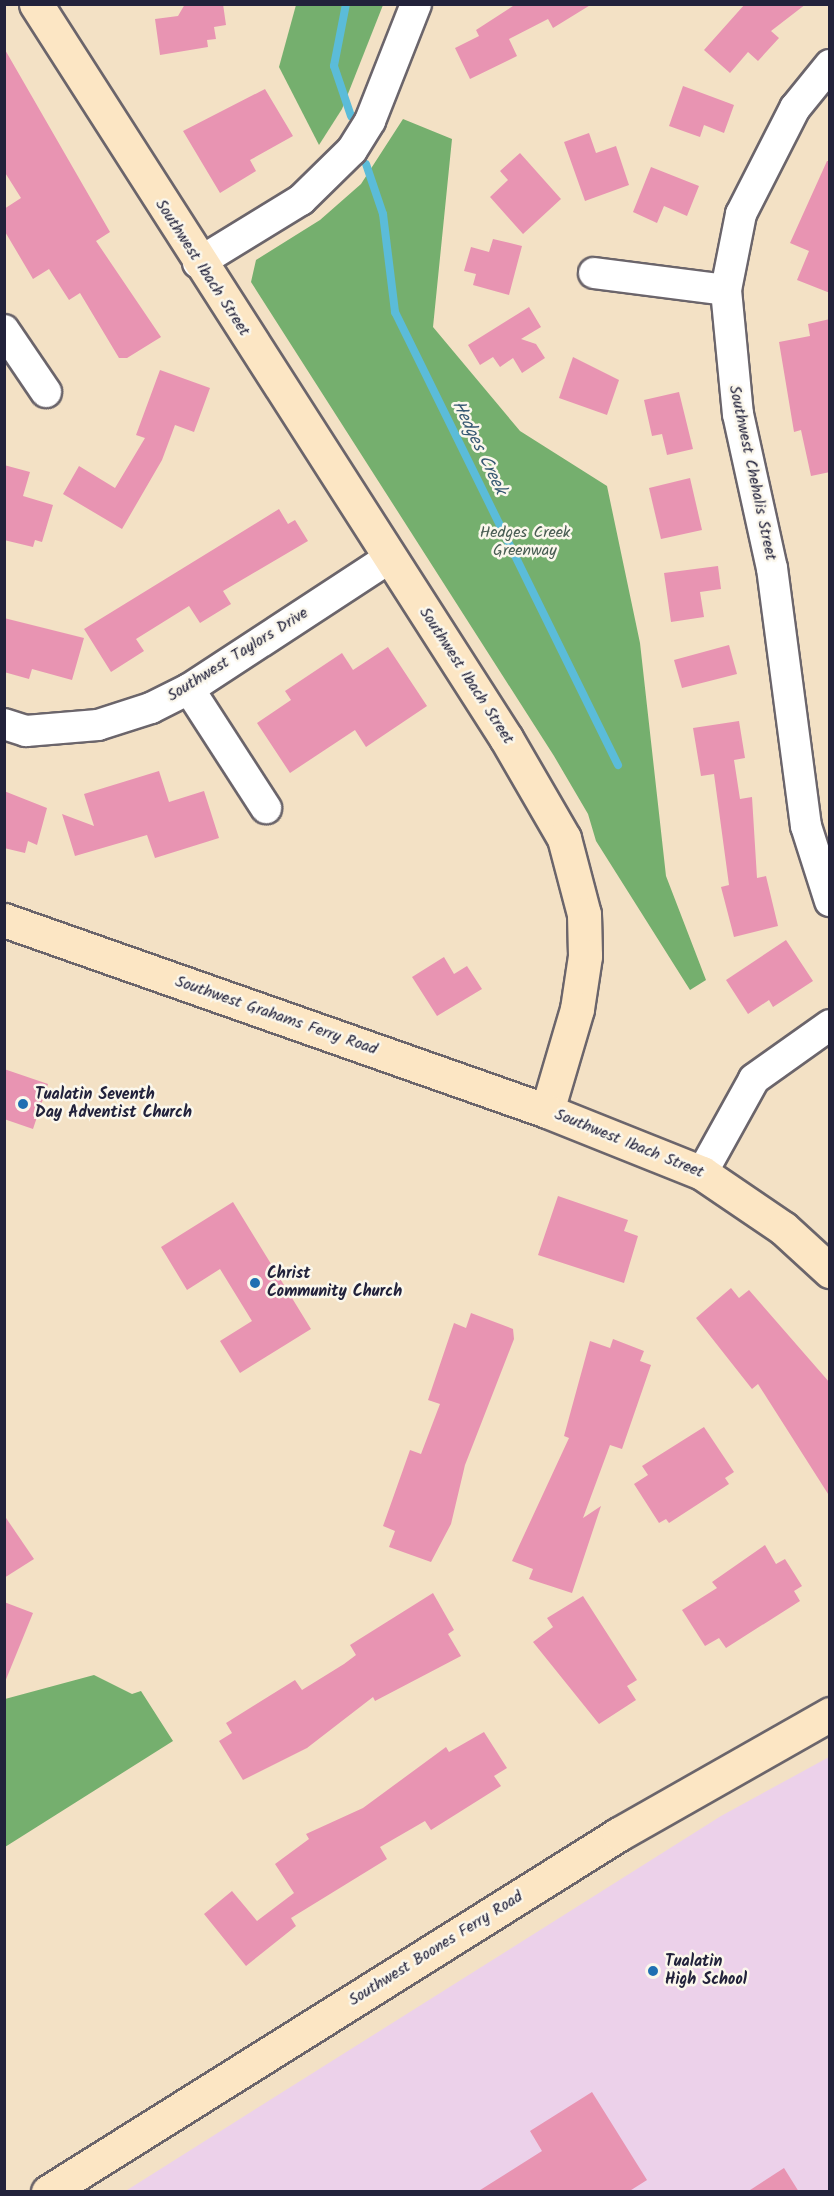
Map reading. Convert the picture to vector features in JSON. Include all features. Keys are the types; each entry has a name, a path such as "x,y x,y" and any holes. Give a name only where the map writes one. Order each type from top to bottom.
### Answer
{"street":[{"name":"Southwest Ibach Street","path":"36,4 198,263 543,799 577,876 585,956 577,1009 547,1111 702,1173 783,1228 830,1270"},
{"path":"198,263 301,200 346,158 370,121 417,4"},
{"name":"Southwest Chehalis Street","path":"830,65 795,108 741,214 726,290 735,393 772,568 806,826 830,901"},
{"path":"594,273 726,290"},
{"path":"4,330 46,392"},
{"name":"Southwest Taylors Drive","path":"4,724 26,731 98,726 189,689 389,558"},
{"path":"189,689 266,808"},
{"name":"Southwest Grahams Ferry Road","path":"4,920 547,1111"},
{"path":"702,1173 754,1079 830,1025"},
{"name":"Southwest Boones Ferry Road","path":"48,2192 619,1834 830,1714"}],"shaded area":[{"name":"Tualatin High School","path":"829,1757 829,2191 124,2192 721,1816"}],"green space":[{"path":"296,5 383,5 342,109 319,145 279,67"},
{"name":"Hedges Creek Greenway","path":"403,119 452,139 433,327 520,431 607,486 640,643 666,876 706,980 690,990 596,841 588,814 554,756 251,282 256,260 320,220 361,184"},
{"path":"94,1675 132,1694 141,1691 173,1741 5,1847 5,1699"}],"building":[{"path":"185,4 223,4 226,25 214,27 216,39 207,40 208,47 160,55 155,19 178,16"},
{"path":"516,4 592,4 553,28 548,19 509,39 517,56 470,79 455,48 479,36 476,30"},
{"path":"745,4 806,4 771,31 779,38 758,61 748,52 730,73 704,50"},
{"path":"4,48 110,232 96,241 161,337 127,358 119,358 80,293 69,300 49,269 33,279 4,230 4,209 21,198 4,171"},
{"path":"683,86 734,105 724,133 704,125 700,137 669,126"},
{"path":"265,89 293,136 250,160 256,171 220,193 183,131"},
{"path":"589,133 596,153 616,146 629,185 585,201 564,142"},
{"path":"520,153 561,199 523,234 490,197 508,180 500,171"},
{"path":"827,161 830,161 830,293 797,280 809,251 790,243"},
{"path":"651,167 699,186 687,216 664,206 657,223 633,212"},
{"path":"493,239 522,246 509,295 473,285 476,274 464,271 471,247 489,252"},
{"path":"529,307 541,327 521,339 536,344 545,358 522,373 513,358 500,367 493,357 480,365 468,345"},
{"path":"830,319 830,472 811,476 801,430 794,432 779,342 810,336 808,324"},
{"path":"573,357 619,380 607,415 559,398"},
{"path":"160,370 210,388 194,432 175,425 162,460 122,529 63,494 79,466 115,488 145,438 136,435"},
{"path":"679,392 693,449 667,455 662,434 652,436 644,400"},
{"path":"4,465 30,472 23,496 53,505 42,542 35,540 33,547 4,540"},
{"path":"690,478 702,530 661,539 649,488"},
{"path":"279,509 288,524 295,520 308,541 223,591 231,604 200,623 189,606 136,639 144,651 111,672 84,629"},
{"path":"718,566 721,589 700,592 704,617 671,622 664,573"},
{"path":"4,618 84,638 72,680 32,669 29,679 4,672"},
{"path":"729,645 737,674 682,688 674,660"},
{"path":"388,647 427,706 366,747 355,730 290,773 257,723 291,700 285,691 342,653 353,670"},
{"path":"739,721 745,758 734,760 740,799 752,797 757,878 766,876 778,926 734,937 721,887 729,885 714,774 701,776 693,728"},
{"path":"159,771 169,802 204,791 219,838 155,858 147,835 75,856 62,814 94,826 84,794"},
{"path":"4,791 47,808 37,845 28,841 25,853 4,848"},
{"path":"786,940 813,981 773,1007 769,1000 748,1014 726,980"},
{"path":"444,957 454,974 467,966 482,989 437,1016 412,977"},
{"name":"Tualatin Seventh Day Adventist Church","path":"4,1069 48,1084 33,1129 4,1119"},
{"path":"558,1196 628,1220 624,1231 638,1236 624,1283 538,1255"},
{"name":"Christ Community Church","path":"233,1202 311,1329 240,1373 220,1341 252,1321 220,1269 187,1290 161,1247"},
{"path":"731,1288 739,1298 749,1290 830,1383 830,1497 758,1384 752,1389 696,1318"},
{"path":"471,1313 513,1329 514,1339 465,1465 451,1524 431,1562 389,1547 395,1531 383,1526 410,1450 421,1454 440,1404 428,1400 454,1323 466,1328"},
{"path":"613,1339 644,1351 640,1361 651,1365 622,1449 610,1445 583,1518 601,1506 572,1593 529,1579 533,1569 512,1561 569,1438 564,1436 590,1341 610,1348"},
{"path":"704,1427 734,1472 725,1478 729,1484 669,1523 666,1519 659,1523 634,1484 648,1475 642,1466"},
{"path":"4,1515 34,1559 4,1578"},
{"path":"765,1545 776,1564 785,1559 802,1586 794,1591 800,1601 726,1648 719,1638 705,1646 682,1610 717,1588 712,1582"},
{"path":"433,1593 454,1630 448,1634 461,1656 375,1701 373,1697 307,1748 243,1780 219,1741 232,1733 226,1723 295,1680 302,1690 344,1664 356,1655 350,1645"},
{"path":"583,1596 637,1680 627,1686 636,1700 599,1724 533,1642 553,1627 547,1618"},
{"path":"4,1602 33,1613 5,1682 4,1682"},
{"path":"484,1732 507,1768 494,1776 501,1786 431,1830 425,1821 380,1847 387,1859 291,1918 296,1926 246,1966 204,1914 232,1891 257,1921 294,1893 275,1864 309,1839 306,1834 363,1808 446,1747 449,1752"},
{"path":"592,2092 647,2180 628,2192 477,2192 542,2151 530,2131"},
{"path":"784,2168 799,2192 747,2192"}],"waterway":[{"name":"Hedges Creek","path":"346,4 334,66 351,116"},
{"name":"Hedges Creek","path":"366,164 383,214 395,312 618,765"}],"place":[{"name":"Tualatin Seventh Day Adventist Church","path":"23,1104"},
{"name":"Christ Community Church","path":"255,1283"},
{"name":"Tualatin High School","path":"653,1971"}]}
